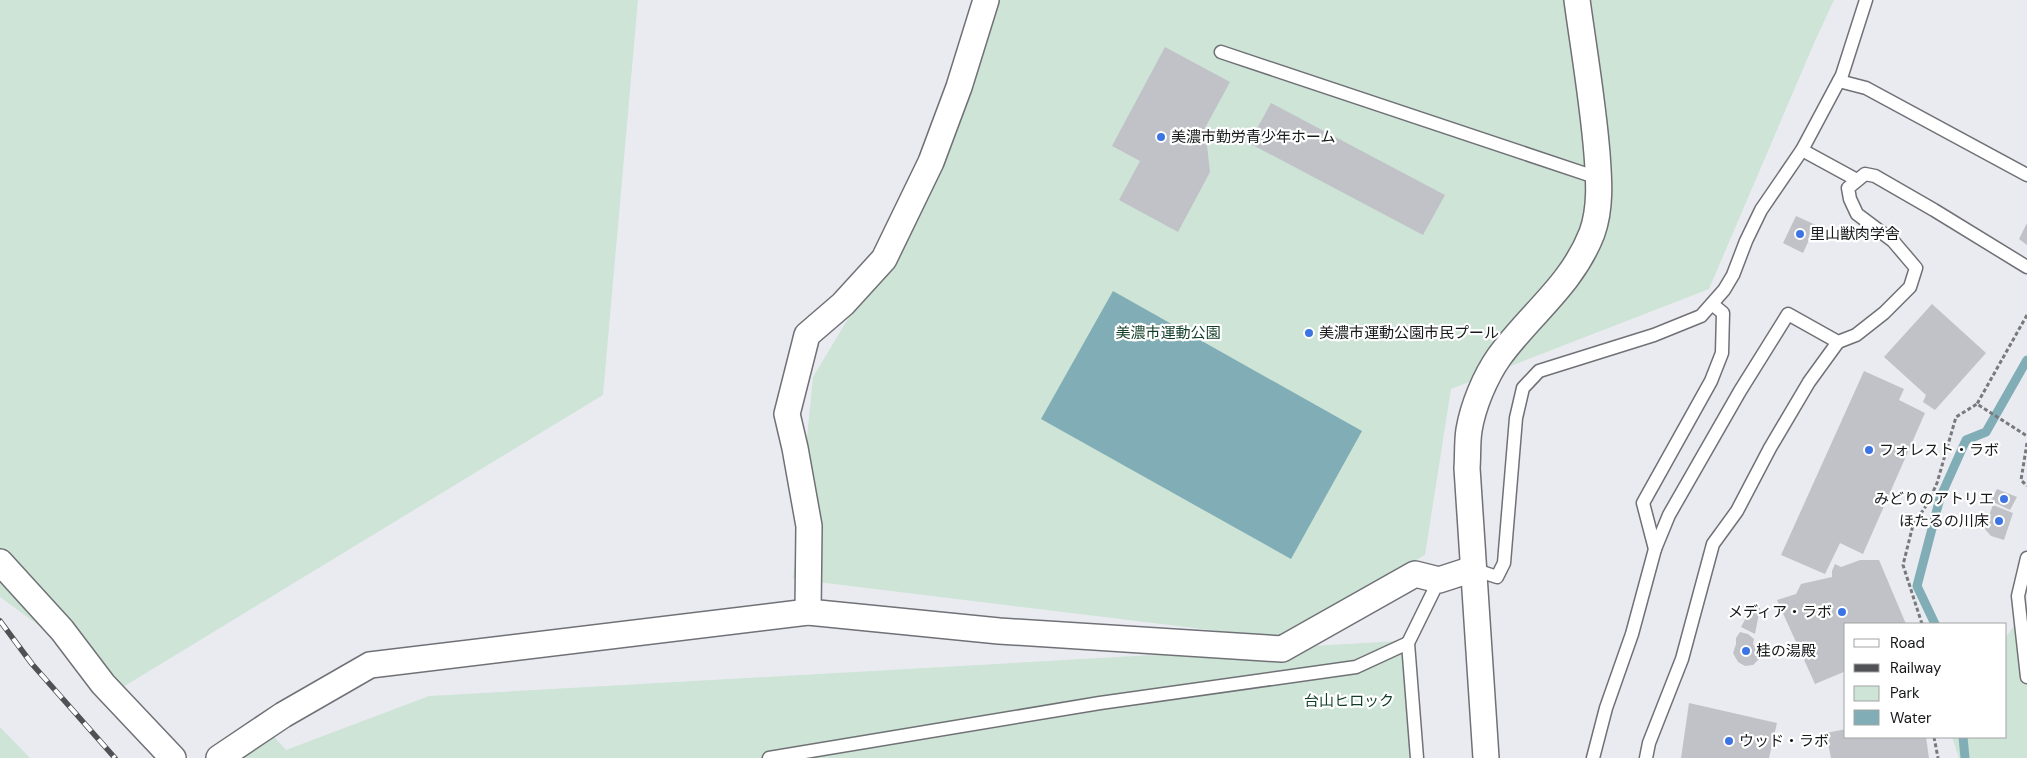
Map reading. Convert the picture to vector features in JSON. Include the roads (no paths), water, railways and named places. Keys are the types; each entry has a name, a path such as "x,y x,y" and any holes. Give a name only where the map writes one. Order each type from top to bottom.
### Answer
{"street":[{"path":"808,612 809,526 787,414 807,335 843,304 884,259 931,162 959,87 986,0"},
{"path":"1486,758 1467,468 1469,430 1480,393 1498,358 1555,295 1576,266 1592,232 1599,193 1595,122 1577,0"},
{"path":"0,562 62,630 103,684 172,758"},
{"path":"219,758 283,715 370,665 808,612 998,631 1282,649 1415,574 1439,580 1473,569"}],"lane":[{"path":"1473,569 1497,577 1504,563 1514,434 1523,388 1539,371 1654,335 1701,316 1712,304 1724,290 1733,275 1746,241 1761,210 1802,150 1839,81 1866,0"},
{"path":"1221,52 1598,178"},
{"path":"1839,81 1866,88 2027,175"},
{"path":"1802,150 1857,180"},
{"path":"1646,758 1649,743 1682,659 1713,544 1737,511 1770,448 1809,382 1838,342 1856,334 1884,313 1910,287 1916,268 1893,241 1857,214 1850,199 1848,188 1865,174 1875,176 2027,267"},
{"path":"1655,549 1643,503 1711,382 1722,353 1723,313 1712,304"},
{"path":"1593,758 1606,708 1632,634 1655,549 1670,515 1740,391 1788,314 1838,342"},
{"path":"2027,558 2018,596 2027,677"},
{"path":"1418,758 1408,643 1439,580"},
{"path":"768,758 1100,703 1356,667 1408,643"}],"water":[{"path":"1113,291 1362,431 1291,559 1041,419"}],"waterway":[{"path":"1935,623 1917,586 1940,498 1966,440 1986,432 2027,360"},
{"path":"1963,738 1965,758"}],"railway":[{"path":"0,621 32,664 115,758"}],"place":[{"name":"美濃市勤労青少年ホーム","path":"1161,137"},
{"name":"里山獣肉学舎","path":"1800,234"},
{"name":"美濃市運動公園市民プール","path":"1309,333"},
{"name":"フォレスト・ラボ","path":"1869,450"},
{"name":"みどりのアトリエ","path":"2004,499"},
{"name":"ほたるの川床","path":"1999,521"},
{"name":"メディア・ラボ","path":"1842,612"},
{"name":"桂の湯殿","path":"1746,651"},
{"name":"ウッド・ラボ","path":"1729,741"}],"park label":[{"name":"美濃市運動公園","path":"1168,333"},
{"name":"台山ヒロック","path":"1349,701"}]}
